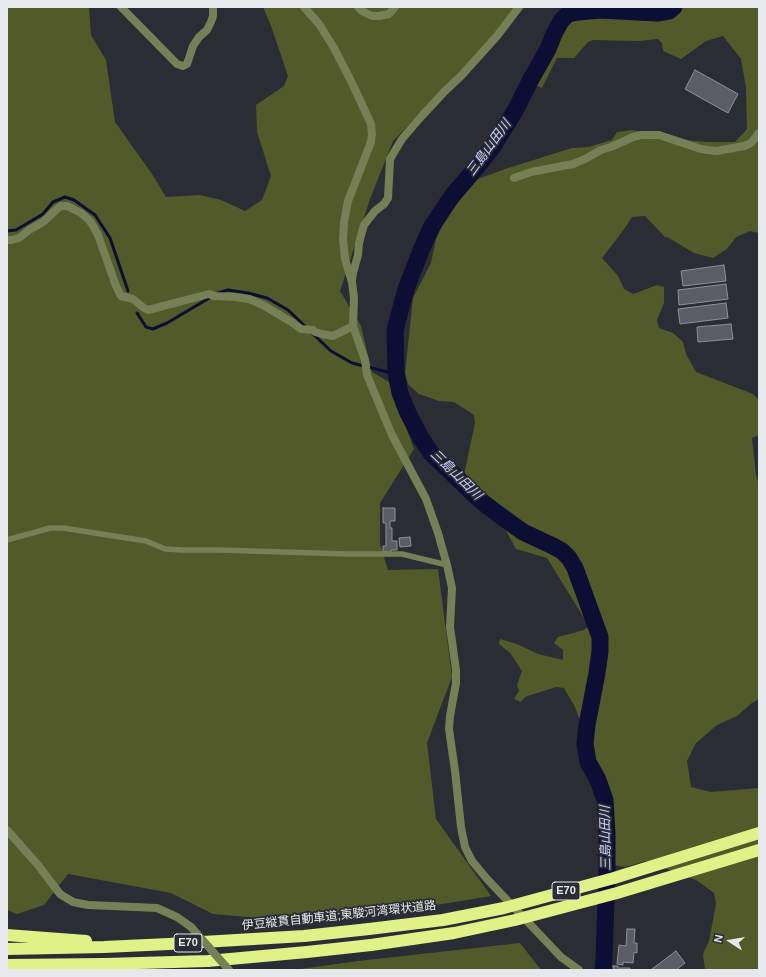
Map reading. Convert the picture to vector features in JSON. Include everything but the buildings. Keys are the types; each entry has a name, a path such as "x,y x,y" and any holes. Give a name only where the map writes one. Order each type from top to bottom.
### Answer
{"highway":[{"name":"伊豆縦貫自動車道;東駿河湾環状道路","path":"7,949 104,947 304,936 443,920 504,908 614,878 759,833"},
{"name":"E70","path":"7,965 208,961 371,945 454,933 515,920 617,893 759,850"},
{"path":"7,935 104,942 169,944"},
{"path":"168,970 307,952"}],"street":[{"path":"121,7 177,64 183,66 187,64 193,46 207,30 213,16 213,7"},
{"path":"304,7 319,24 334,48 371,124 371,142 348,201 344,222 343,240 345,259 352,282 354,298 353,326 365,360 367,375 392,435 426,499 438,533 452,588 450,627 456,670 456,683 448,729 455,771 461,827 466,847 472,862 487,879 556,953 579,970"},
{"path":"358,7 362,11 372,16 380,16 389,14 394,7"},
{"path":"352,282 364,225 388,198 390,159 402,139 497,36 519,7"},
{"path":"514,178 531,172 573,164 601,150 641,135 659,134 701,149 717,151 744,146 751,143 759,133"},
{"path":"7,240 19,238 43,222 61,206 67,206 81,213 92,224 98,235 121,296 133,299 148,310 212,295 250,299 264,304 301,329 313,330 322,334 333,336 353,326"},
{"path":"7,830 38,865 60,894 73,902 88,905 157,908 177,917 191,927 229,970"}],"lane":[{"path":"7,540 50,528 63,528 146,541 171,549 402,554 447,565"}],"green space":[{"path":"7,7 89,7 91,35 106,60 115,122 152,174 166,197 200,195 221,200 245,211 262,200 271,176 257,132 256,105 284,86 288,76 263,7 525,7 393,141 370,199 340,291 361,326 372,372 389,382 414,449 380,503 380,544 388,570 438,569 452,677 427,743 436,819 491,896 394,912 271,919 213,914 171,893 68,874 44,905 17,914 7,910"},
{"path":"680,7 759,7 759,233 750,231 736,237 727,249 713,258 694,253 665,237 645,216 632,217 602,258 618,276 624,289 633,294 657,285 664,287 664,303 657,320 659,328 673,333 683,342 686,354 696,372 753,394 759,400 759,435 752,438 756,475 759,485 759,699 737,716 717,725 696,743 687,761 691,787 711,792 759,788 759,970 705,970 703,954 709,941 716,904 714,893 696,880 646,861 625,867 614,865 613,855 615,843 608,822 597,766 575,707 564,688 556,687 525,697 521,702 514,699 519,691 517,685 522,671 510,653 499,644 500,639 517,644 538,654 563,660 563,650 554,643 558,637 584,630 589,626 547,558 516,549 491,503 465,480 465,470 475,423 474,415 454,402 439,401 419,394 408,384 405,374 413,298 431,263 436,239 445,220 451,210 478,179 572,148 588,147 612,140 617,132 632,130 693,141 735,142 747,129 746,88 741,59 723,36 706,41 681,59 663,51 662,43 658,39 639,41 593,40 588,42 574,58 557,58 542,88 533,84 546,63 560,28 572,15 668,17 679,11"},
{"path":"520,943 541,970 293,970 358,961"}],"waterway":[{"name":"三島山田川","path":"603,970 607,872 605,800 598,780 588,762 585,744 597,673 600,637 575,568 569,558 562,551 523,532 494,511 480,500 431,453 421,438 407,411 400,393 396,372 395,330 406,289 432,226 452,196 492,148 516,109 561,21 568,14 578,12 600,10 657,13 669,11 674,7"},
{"path":"7,231 16,230 43,214 53,202 65,197 74,200 95,215 110,238 128,291"},
{"path":"218,293 228,290 267,298 288,310 307,328"},
{"path":"137,313 146,327 153,329 167,323 211,297"},
{"path":"312,333 331,351 352,363 396,374"}]}
